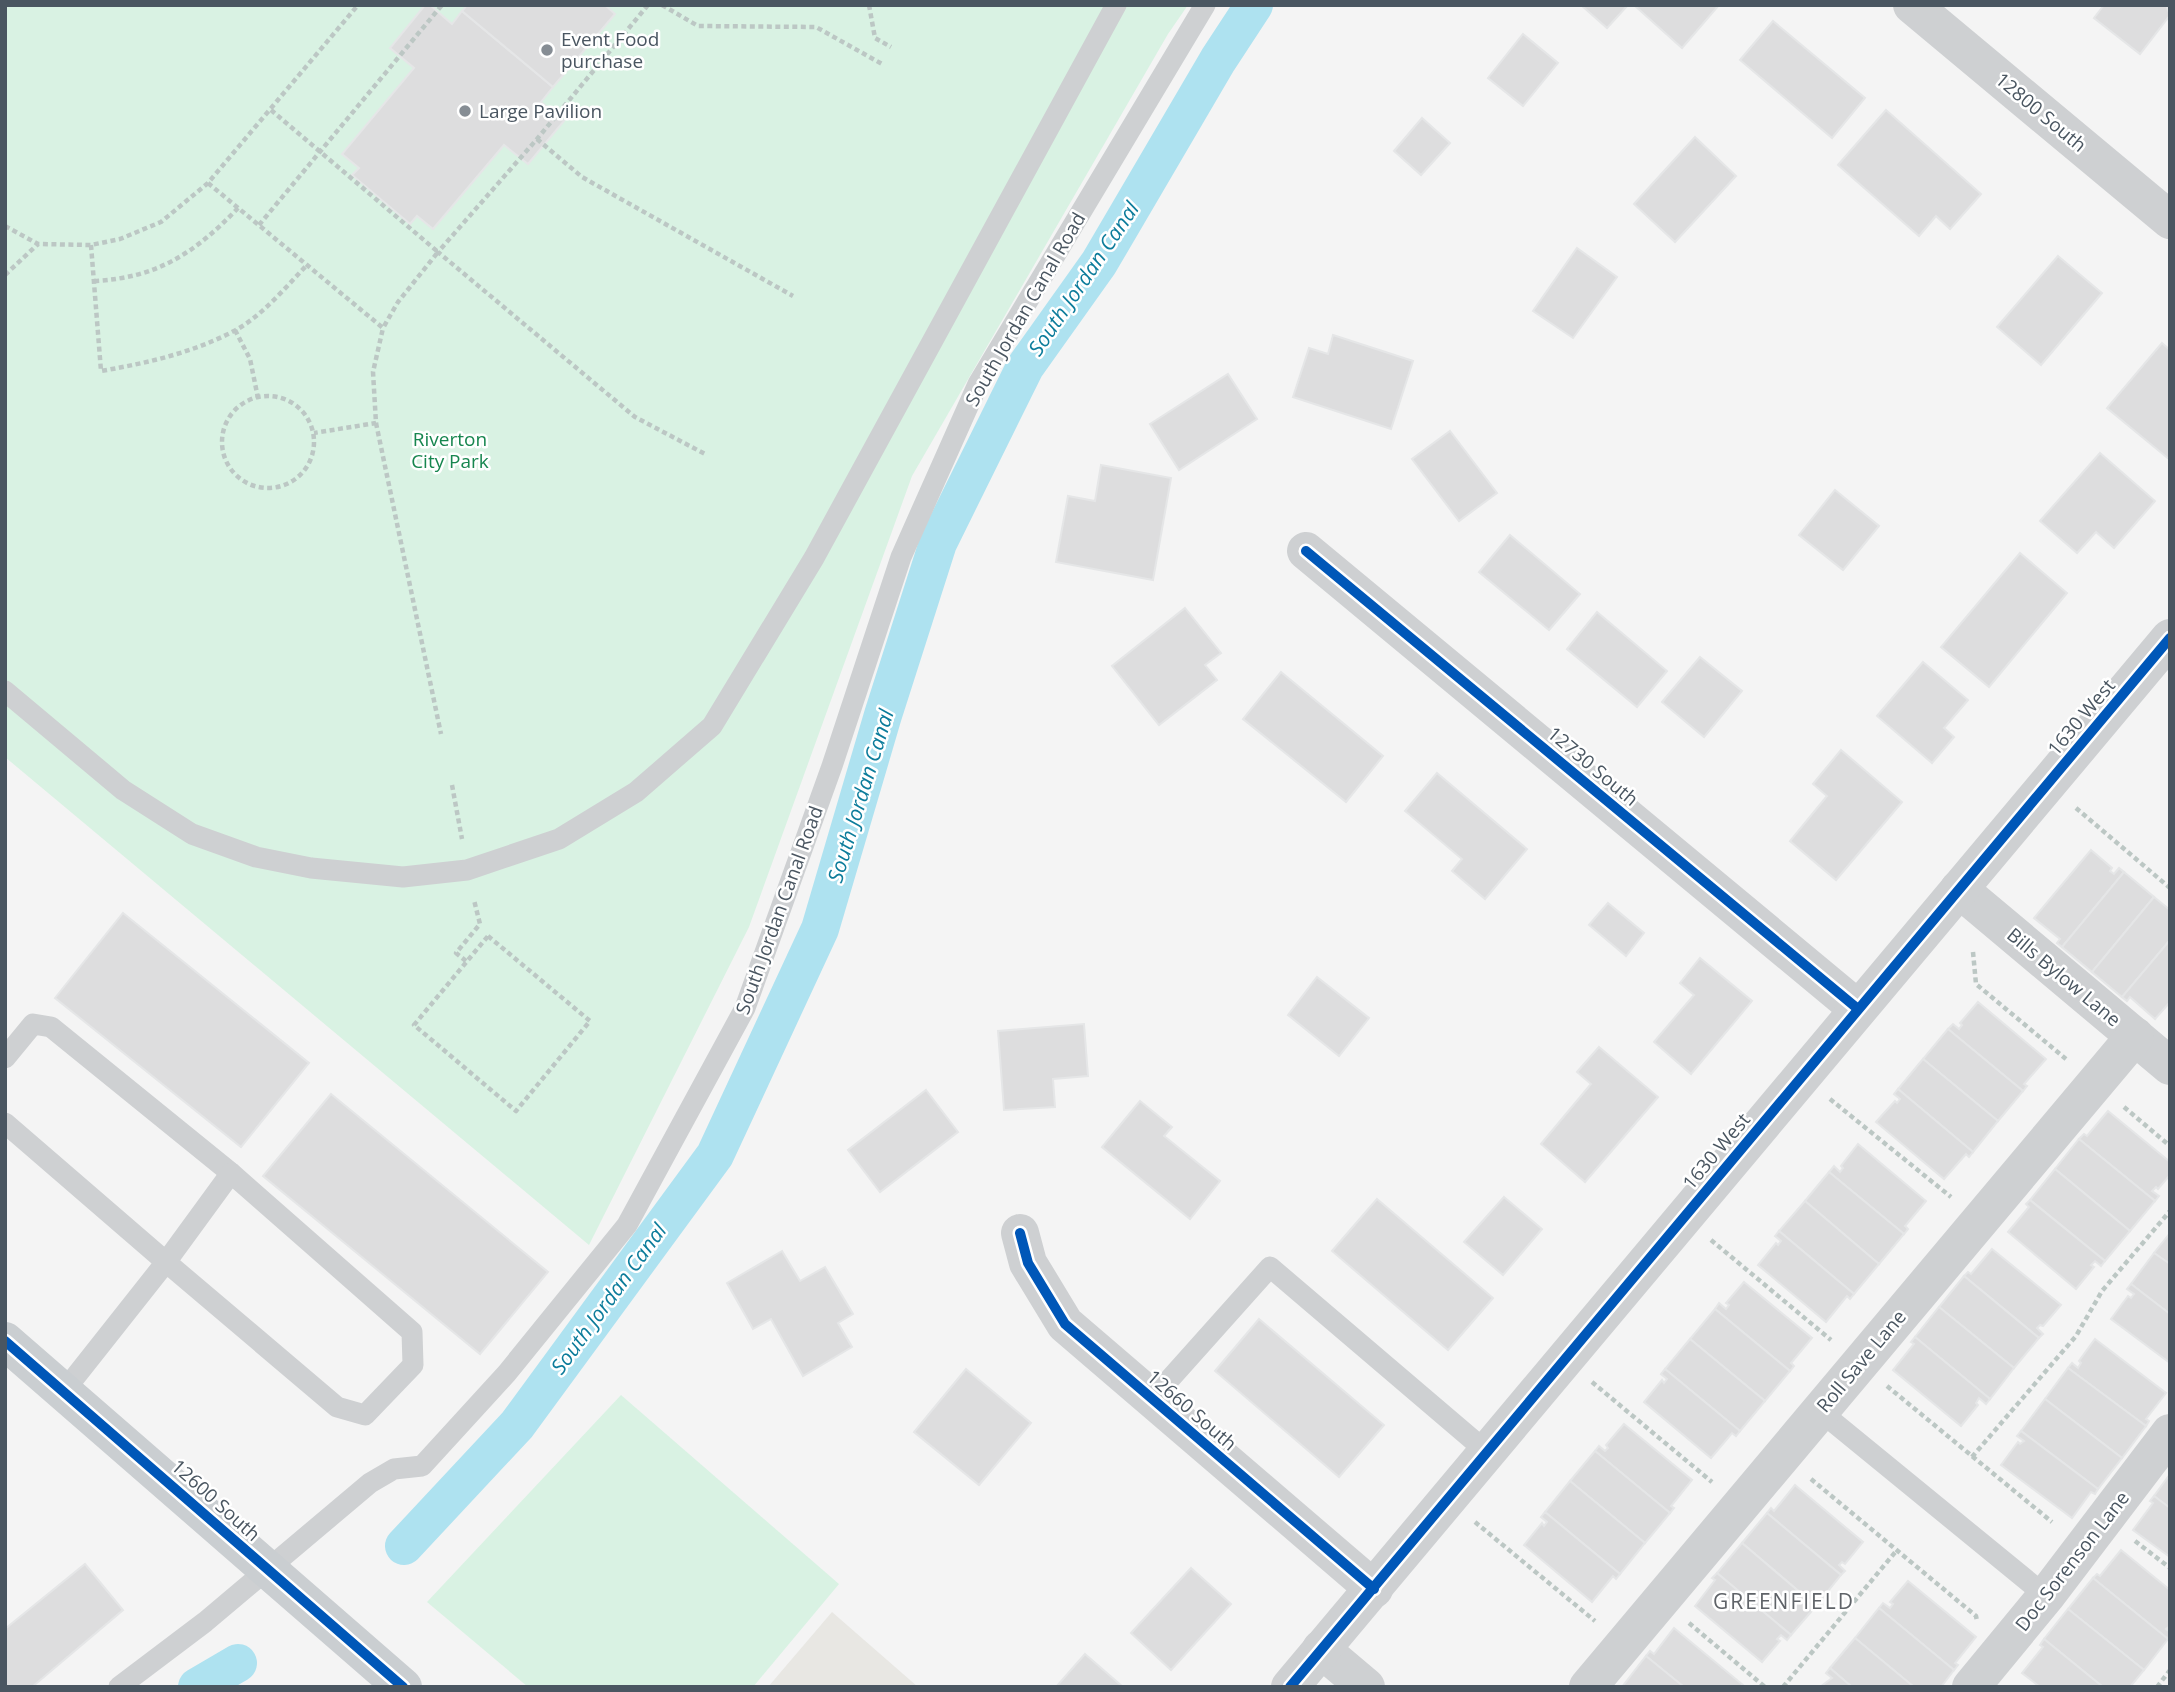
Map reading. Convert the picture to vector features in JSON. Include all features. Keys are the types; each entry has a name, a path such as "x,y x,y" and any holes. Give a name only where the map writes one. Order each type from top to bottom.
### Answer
{"main road":[{"name":"12600 South","path":"5,1341 403,1687"}],"street":[{"name":"12800 South","path":"1912,5 2170,220"},
{"name":"12730 South","path":"1306,551 1858,1009"},
{"name":"1630 West","path":"1290,1687 2170,638"},
{"name":"Bills Bylow Lane","path":"1959,889 2170,1066"},
{"name":"Roll Save Lane","path":"1588,1687 2134,1036"},
{"name":"12660 South","path":"1020,1233 1028,1263 1065,1324 1374,1589"},
{"name":"Doc Sorenson Lane","path":"1971,1687 2046,1596 2170,1433"},
{"path":"1321,1649 1366,1687"}],"lane":[{"path":"5,691 123,790 192,834 256,857 311,868 403,877 467,870 559,839 636,792 712,726 720,714 814,558 1116,5"},
{"name":"South Jordan Canal Road","path":"119,1687 205,1622 370,1483 394,1469 422,1466 507,1373 627,1225 745,1008 832,766 901,557 978,384 1205,5"},
{"path":"5,1058 33,1024 51,1027 231,1173 412,1332 413,1364 365,1415 337,1407 5,1123"},
{"path":"64,1391 166,1262 231,1173"},
{"path":"1152,1399 1270,1267 1487,1452"},
{"path":"1820,1410 2046,1596"}],"path":[{"path":"5,226 37,244 91,245 120,239 161,222 208,183 358,5"},
{"path":"259,225 442,5"},
{"path":"441,734 376,423 373,372 383,328 398,302 438,252 537,139 648,5"},
{"path":"662,5 698,26 816,27 882,64"},
{"path":"869,5 875,38 891,47"},
{"path":"271,110 635,417 705,454"},
{"path":"537,139 582,177 793,296"},
{"path":"208,183 383,328"},
{"path":"94,281 129,279 187,253 214,233 238,208"},
{"path":"5,275 37,244"},
{"path":"91,245 101,371 161,361 235,330 270,304 306,266"},
{"path":"235,330 250,359 258,398"},
{"path":"258,398 280,398 295,404 306,415 314,433 311,459 292,482 277,488 248,483 235,474 222,447 223,433 238,407 258,398"},
{"path":"314,433 376,423"},
{"path":"452,785 463,839"},
{"path":"2075,808 2170,888"},
{"path":"466,961 456,953 480,923 474,900"},
{"path":"488,936 590,1021 516,1111 414,1025 466,961 488,936"},
{"path":"1973,951 1976,984 2068,1060"},
{"path":"1830,1098 1945,1196 1957,1199"},
{"path":"2115,1100 2170,1146"},
{"path":"1972,1457 2076,1336 2102,1291 2170,1211"},
{"path":"1711,1240 1833,1342"},
{"path":"1879,1379 2050,1524 2057,1516"},
{"path":"1592,1381 1714,1484"},
{"path":"1801,1471 1976,1616 1978,1628"},
{"path":"1474,1522 1598,1624"},
{"path":"2133,1539 2170,1568"},
{"path":"1783,1687 1897,1550"},
{"path":"1680,1616 1765,1687"},
{"path":"2157,1687 2170,1670"}],"shaded area":[{"path":"832,1612 918,1687 768,1687"}],"green space":[{"name":"Riverton City Park","path":"5,5 1188,5 1168,34 912,476 749,927 589,1245 5,757"},
{"path":"621,1395 839,1584 753,1687 528,1687 427,1602"}],"building":[{"name":"Large Pavilion","path":"425,5 430,5 452,24 462,11 553,87 541,102 564,121 528,164 504,145 433,229 417,216 410,224 352,175 359,168 342,154 414,68 390,48"},
{"name":"Event Food purchase","path":"467,5 605,5 615,14 553,87 462,11"},
{"path":"1581,5 1628,5 1607,28"},
{"path":"1634,5 1719,5 1682,48"},
{"path":"2104,5 2166,5 2170,15 2140,54 2094,18"},
{"path":"1773,21 1865,98 1832,138 1740,60"},
{"path":"1523,34 1558,63 1523,106 1488,78"},
{"path":"1886,110 1981,194 1950,229 1936,216 1919,236 1838,165"},
{"path":"1422,118 1450,143 1421,175 1394,151"},
{"path":"1695,137 1736,176 1675,242 1634,204"},
{"path":"1577,248 1617,277 1573,338 1533,311"},
{"path":"2058,256 2102,293 2041,365 1997,327"},
{"path":"1333,335 1413,361 1391,429 1293,397 1309,348 1328,354"},
{"path":"2162,343 2170,350 2170,460 2107,408"},
{"path":"1228,374 1257,419 1179,470 1150,424"},
{"path":"1450,431 1497,493 1459,521 1412,459"},
{"path":"2100,453 2155,501 2114,548 2096,532 2077,553 2040,521"},
{"path":"1101,465 1171,478 1153,580 1056,562 1068,496 1095,501"},
{"path":"1835,490 1879,526 1843,570 1799,535"},
{"path":"1510,535 1580,594 1549,630 1479,572"},
{"path":"2020,553 2067,593 1989,687 1941,647"},
{"path":"1185,608 1221,653 1205,665 1217,680 1159,725 1112,666"},
{"path":"1597,612 1667,671 1637,707 1567,649"},
{"path":"1700,657 1742,691 1704,737 1662,702"},
{"path":"1923,662 1968,700 1944,728 1954,737 1932,763 1877,716"},
{"path":"1281,672 1383,756 1346,802 1243,719"},
{"path":"1841,750 1902,802 1836,880 1790,841 1827,796 1813,784"},
{"path":"1437,773 1527,849 1485,899 1452,871 1462,859 1405,811"},
{"path":"2091,850 2112,868 2110,871 2114,874 2119,868 2124,872 2062,947 2057,943 2060,939 2034,918"},
{"path":"2124,872 2154,897 2092,972 2062,947"},
{"path":"2154,897 2170,910 2170,940 2122,997 2092,972"},
{"path":"1608,903 1644,933 1626,956 1589,925"},
{"path":"123,913 309,1063 241,1147 55,998"},
{"path":"2170,940 2170,1002 2155,1019 2130,997 2127,1001 2122,997"},
{"path":"1700,958 1752,1001 1691,1074 1654,1042 1694,995 1680,983"},
{"path":"1317,977 1369,1018 1339,1056 1288,1015"},
{"path":"1978,1002 2046,1059 2024,1084 2027,1086 2023,1091 1948,1029 1953,1024 1959,1029 1962,1025 1960,1023"},
{"path":"1084,1024 1088,1076 1053,1079 1055,1107 1004,1110 998,1031"},
{"path":"1948,1029 2023,1091 1998,1121 1923,1059"},
{"path":"1599,1047 1658,1097 1585,1182 1541,1144 1591,1084 1577,1072"},
{"path":"1923,1059 1998,1121 1973,1152 1898,1089"},
{"path":"1898,1089 1973,1152 1969,1157 1966,1154 1944,1179 1876,1122 1900,1099 1894,1094"},
{"path":"926,1090 958,1132 880,1192 848,1150"},
{"path":"331,1094 548,1272 480,1354 263,1176"},
{"path":"1140,1101 1172,1127 1164,1136 1220,1181 1190,1219 1102,1147"},
{"path":"2108,1111 2170,1162 2170,1175 2158,1189 2156,1187 2152,1191 2159,1196 2155,1201 2079,1139 2084,1134 2087,1136"},
{"path":"2079,1139 2155,1201 2130,1231 2055,1169"},
{"path":"1858,1144 1926,1201 1905,1226 1908,1229 1904,1234 1829,1172 1834,1166 1840,1172 1843,1168 1841,1166"},
{"path":"2055,1169 2130,1231 2105,1261 2030,1200"},
{"path":"1829,1172 1904,1234 1879,1264 1805,1201"},
{"path":"1504,1197 1542,1229 1503,1275 1464,1242"},
{"path":"1377,1199 1493,1298 1448,1350 1332,1251"},
{"path":"2030,1200 2105,1261 2101,1266 2095,1261 2091,1265 2094,1267 2076,1289 2008,1232 2029,1207 2026,1204"},
{"path":"1805,1201 1879,1264 1854,1294 1779,1231"},
{"path":"1779,1231 1854,1294 1850,1299 1847,1296 1826,1322 1758,1265 1776,1243 1778,1245 1781,1241 1775,1236"},
{"path":"2170,1233 2170,1264 2154,1253"},
{"path":"1992,1249 2061,1305 2043,1326 2037,1328 2043,1334 2039,1338 1964,1276 1968,1272 1971,1274"},
{"path":"782,1251 800,1281 825,1267 853,1314 838,1323 852,1347 803,1376 771,1319 753,1329 727,1283"},
{"path":"2154,1253 2170,1264 2170,1314 2131,1284"},
{"path":"1964,1276 2039,1338 2014,1368 1939,1307"},
{"path":"1744,1282 1812,1338 1791,1363 1794,1366 1790,1371 1715,1309 1719,1303 1726,1309 1729,1305 1726,1303"},
{"path":"2131,1284 2170,1314 2170,1363 2111,1319 2128,1296 2131,1298 2134,1294 2127,1289"},
{"path":"1939,1307 2014,1368 1990,1399 1915,1337"},
{"path":"1715,1309 1790,1371 1765,1401 1690,1339"},
{"path":"1259,1319 1384,1425 1339,1477 1215,1371"},
{"path":"1915,1337 1990,1399 1986,1404 1979,1398 1976,1403 1978,1405 1961,1426 1893,1370 1914,1344 1911,1342"},
{"path":"1690,1339 1765,1401 1740,1431 1665,1369"},
{"path":"2095,1339 2166,1393 2146,1419 2149,1421 2146,1426 2068,1368 2072,1363 2078,1368 2081,1363 2079,1361"},
{"path":"2068,1368 2146,1426 2122,1458 2045,1399"},
{"path":"966,1369 1031,1423 979,1485 914,1432"},
{"path":"1665,1369 1740,1431 1736,1436 1732,1433 1711,1458 1644,1402 1662,1380 1664,1383 1667,1379 1661,1374"},
{"path":"2045,1399 2122,1458 2098,1489 2021,1431"},
{"path":"1624,1424 1692,1480 1671,1506 1674,1508 1670,1513 1595,1451 1599,1446 1605,1451 1608,1448 1606,1445"},
{"path":"2021,1431 2098,1489 2095,1494 2091,1492 2072,1518 2001,1465 2018,1442 2020,1444 2024,1441 2017,1436"},
{"path":"1595,1451 1670,1513 1645,1543 1570,1481"},
{"path":"2170,1474 2170,1508 2154,1496"},
{"path":"1570,1481 1645,1543 1620,1574 1545,1512"},
{"path":"1795,1485 1863,1542 1845,1564 1842,1562 1839,1565 1845,1571 1841,1575 1767,1513 1771,1508 1774,1511"},
{"path":"2154,1496 2170,1508 2170,1557 2133,1530 2153,1503 2150,1501"},
{"path":"1545,1512 1620,1574 1616,1579 1613,1576 1592,1602 1524,1545 1542,1523 1544,1526 1547,1522 1541,1517"},
{"path":"1767,1513 1841,1575 1816,1606 1742,1543"},
{"path":"1742,1543 1816,1606 1791,1635 1717,1573"},
{"path":"2121,1550 2170,1590 2170,1626 2166,1629 2170,1632 2168,1639 2093,1578 2097,1574 2100,1576"},
{"path":"85,1564 123,1610 32,1687 5,1687 5,1629"},
{"path":"1191,1568 1231,1604 1171,1670 1131,1633"},
{"path":"1717,1573 1791,1635 1787,1640 1781,1635 1777,1639 1780,1641 1762,1662 1695,1606 1715,1580 1712,1578"},
{"path":"2093,1578 2168,1639 2144,1670 2068,1609"},
{"path":"1908,1581 1976,1637 1955,1663 1958,1665 1954,1670 1879,1608 1883,1603 1890,1608 1893,1604 1890,1602"},
{"path":"1879,1608 1954,1670 1941,1687 1914,1687 1855,1638"},
{"path":"2068,1609 2144,1670 2130,1687 2103,1687 2044,1639"},
{"path":"1674,1628 1743,1685 1684,1687 1646,1656 1650,1651 1654,1654"},
{"path":"1855,1638 1914,1687 1852,1687 1830,1668"},
{"path":"2044,1639 2103,1687 2040,1687 2022,1673 2043,1647 2040,1645"},
{"path":"1085,1654 1123,1687 1056,1687"},
{"path":"1646,1656 1684,1687 1622,1687"},
{"path":"1830,1668 1852,1687 1820,1687 1832,1678 1826,1673"}],"waterway":[{"name":"South Jordan Canal","path":"404,1546 517,1425 715,1155 820,929 883,715 938,543 1025,367 1099,263 1218,60 1254,5"},
{"name":"South Jordan Canal","path":"197,1687 238,1663"}],"cycle path":[{"path":"1306,551 1858,1009"},
{"path":"1290,1687 2170,638"},
{"path":"1020,1233 1028,1263 1065,1324 1374,1589"},
{"path":"5,1341 403,1687"}],"place":[{"name":"Event Food purchase","path":"547,50"},
{"name":"Large Pavilion","path":"465,111"}],"district":[{"name":"GREENFIELD","path":"1784,1602"}]}
